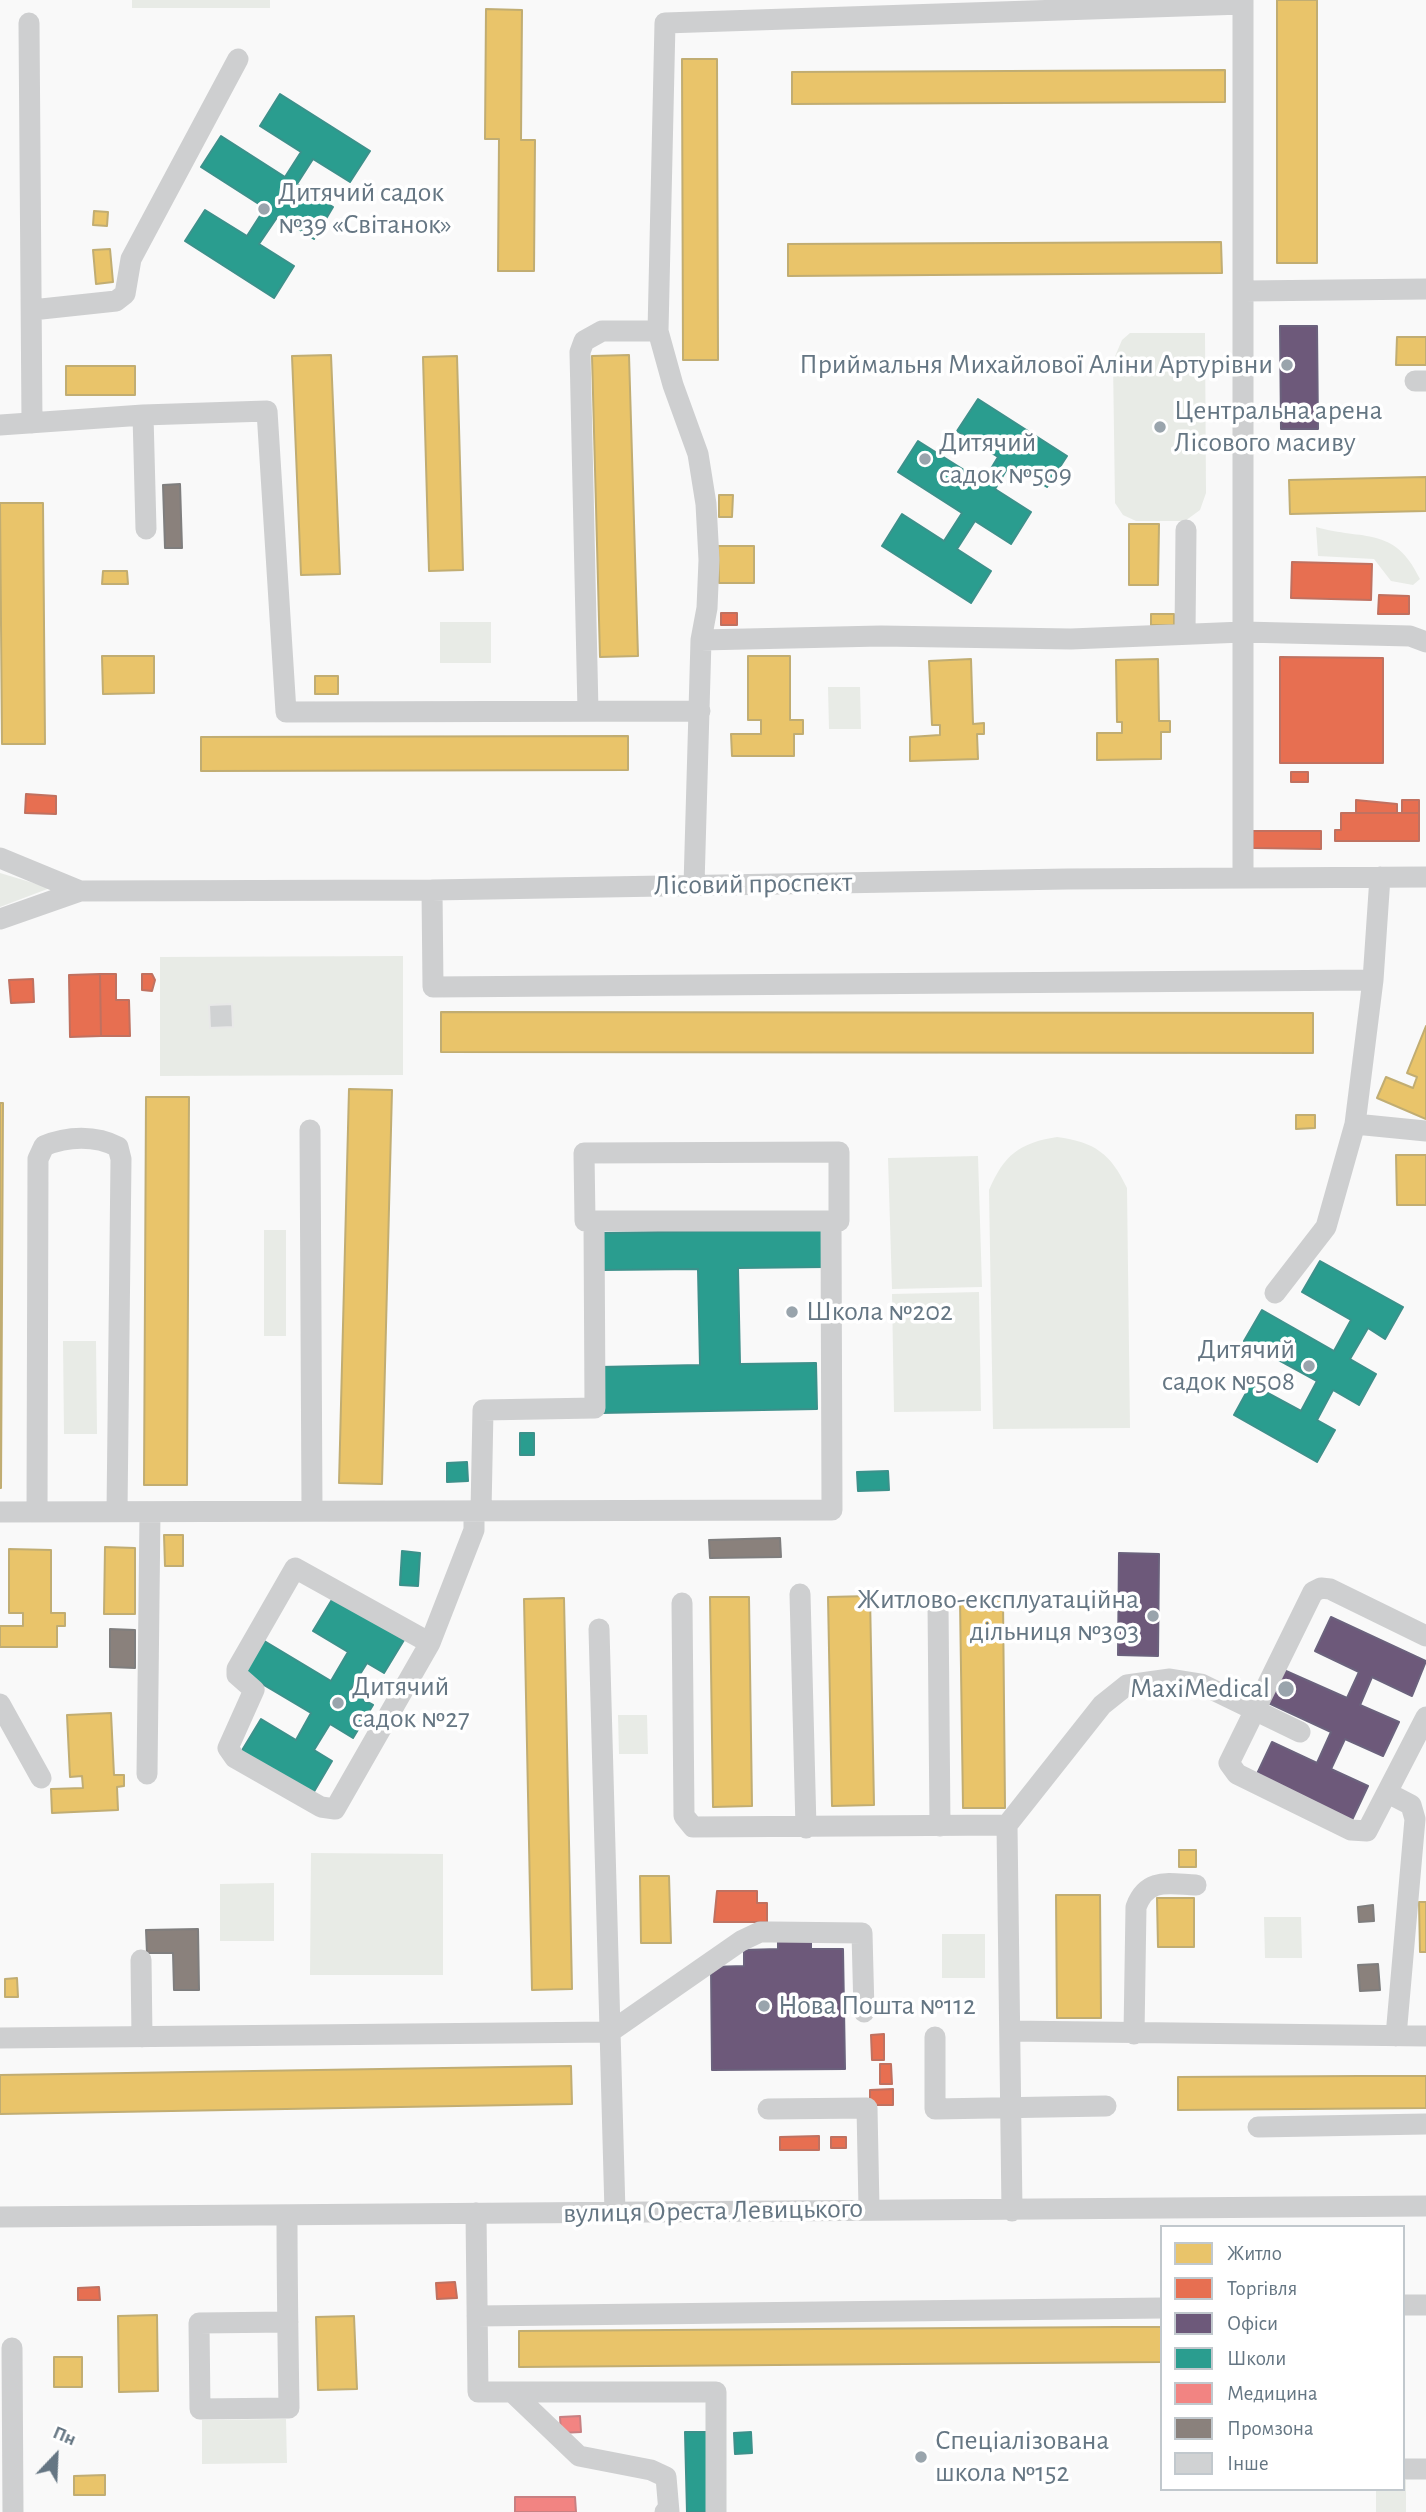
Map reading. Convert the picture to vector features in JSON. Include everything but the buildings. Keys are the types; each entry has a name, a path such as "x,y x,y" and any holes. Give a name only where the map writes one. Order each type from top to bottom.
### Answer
{"street":[{"path":"694,885 701,640 707,608 709,561 706,504 698,454 673,385 658,331 665,23 742,10 1243,2 1243,877"},
{"path":"29,23 32,423"},
{"path":"32,310 116,301 125,294 131,259 238,59"},
{"path":"1245,291 1426,289"},
{"path":"588,711 580,352 584,341 602,331 658,331"},
{"path":"0,425 143,415 267,411 286,712 700,711"},
{"path":"143,415 146,529"},
{"path":"1185,634 1186,530"},
{"path":"701,640 881,636 1070,639 1243,632 1410,636 1426,642"},
{"name":"Лісовий проспект","path":"0,858 80,891"},
{"name":"Лісовий проспект","path":"0,919 80,891 432,890 1243,877 1426,877"},
{"path":"1275,1293 1326,1227 1355,1124 1373,981 1380,877"},
{"path":"432,890 433,987 1373,981"},
{"path":"1355,1124 1426,1131"},
{"path":"310,1130 312,1511"},
{"path":"37,1512 38,1159 44,1146 61,1138 104,1140 117,1147 121,1159 117,1511"},
{"path":"839,1152 839,1221 594,1221 585,1221 584,1153 839,1152"},
{"path":"429,1643 295,1568 236,1672 254,1690 230,1740 229,1753 321,1807 335,1809 429,1643 474,1530 478,1511 484,1410 595,1408 594,1221"},
{"path":"0,1512 832,1510 831,1221"},
{"path":"147,1774 150,1512"},
{"path":"1426,1636 1330,1589 1321,1588 1307,1601 1231,1754 1229,1763 1237,1774 1360,1833 1372,1826 1426,1717"},
{"path":"800,1594 806,1828"},
{"path":"682,1603 684,1816 687,1822 700,1829 1007,1825"},
{"path":"938,1603 940,1826"},
{"path":"599,1629 615,2212"},
{"path":"1012,2211 1007,1825 1102,1705 1127,1685 1170,1679 1201,1684 1300,1732"},
{"path":"0,1704 41,1778"},
{"path":"1388,1793 1411,1805 1415,1819 1396,2036"},
{"path":"1134,2034 1136,1907 1140,1897 1147,1888 1160,1884 1196,1885"},
{"path":"0,2038 610,2032 741,1941 760,1933 862,1933 864,2012"},
{"path":"141,1960 142,2037"},
{"path":"1010,2031 1426,2036"},
{"path":"935,2037 935,2109 1106,2106"},
{"path":"768,2109 867,2108 869,2208"},
{"path":"1258,2127 1426,2124"},
{"name":"вулиця Ореста Левицького","path":"0,2217 869,2208 1012,2211 1426,2206"},
{"path":"476,2213 478,2392 716,2392 716,2512"},
{"path":"287,2216 289,2408 200,2409 199,2323 288,2322"},
{"path":"1405,2305 1426,2305"},
{"path":"477,2316 1160,2308"},
{"path":"12,2348 13,2512"},
{"path":"512,2392 571,2452 590,2459 651,2470 666,2477 669,2512 665,2512"},
{"path":"1405,2469 1426,2469"}],"shaded area":[{"path":"132,0 270,0 270,8 132,8"},
{"name":"Центральна арена Лісового масиву","path":"1130,333 1205,333 1206,493 1200,510 1185,521 1136,521 1123,515 1115,503 1113,361 1122,340"},
{"path":"1316,527 1376,538 1388,543 1400,550 1420,579 1413,585 1391,581 1374,559 1318,556"},
{"path":"440,622 491,622 491,663 440,663"},
{"path":"828,687 860,687 861,729 829,729"},
{"path":"0,873 50,888 0,907"},
{"path":"403,956 403,1075 160,1076 160,957"},
{"path":"1057,1137 1092,1146 1115,1166 1127,1188 1130,1428 993,1429 989,1190 1007,1159 1014,1153 1032,1143"},
{"path":"978,1156 982,1287 892,1289 888,1158"},
{"path":"264,1230 286,1230 286,1336 264,1336"},
{"path":"979,1292 981,1411 894,1412 892,1294"},
{"path":"63,1341 96,1341 97,1434 64,1434"},
{"path":"618,1715 647,1715 648,1754 619,1754"},
{"path":"311,1853 443,1854 443,1975 310,1975"},
{"path":"274,1883 274,1941 220,1941 220,1884"},
{"path":"1264,1917 1301,1917 1302,1958 1265,1958"},
{"path":"942,1934 985,1934 985,1978 942,1978"},
{"path":"286,2419 287,2463 202,2464 202,2420"},
{"path":"1406,2480 1406,2512 1376,2512 1376,2491 1405,2491"}],"place":[{"name":"Дитячий садок №39 «Світанок»","path":"264,209"},
{"name":"Приймальня Михайлової Аліни Артурівни","path":"1287,365"},
{"name":"Центральна арена Лісового масиву","path":"1160,427"},
{"name":"Дитячий садок №509","path":"925,459"},
{"name":"Школа №202","path":"792,1312"},
{"name":"Дитячий садок №508","path":"1309,1366"},
{"name":"Житлово-експлуатаційна дільниця №303","path":"1153,1616"},
{"name":"MaxiMedical","path":"1286,1689"},
{"name":"Дитячий садок №27","path":"338,1703"},
{"name":"Нова Пошта №112","path":"764,2006"},
{"name":"Спеціалізована школа №152","path":"921,2457"}]}
